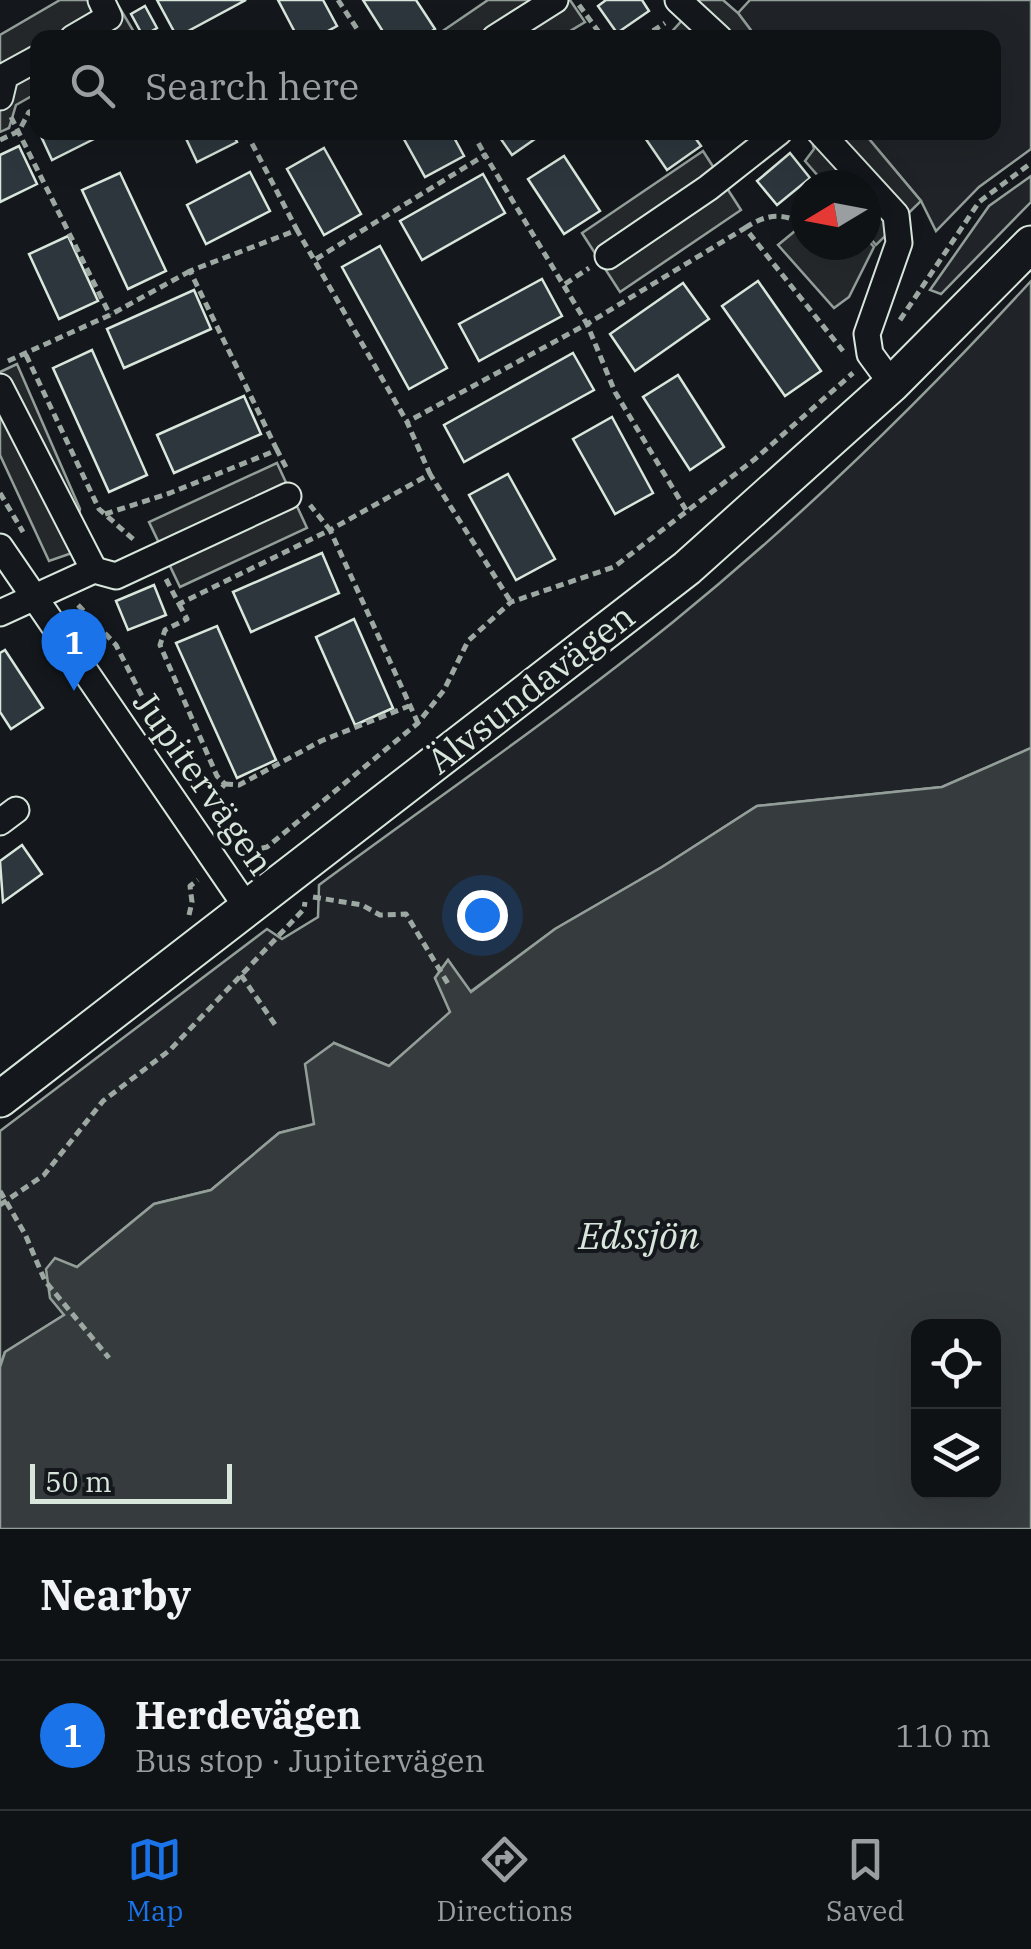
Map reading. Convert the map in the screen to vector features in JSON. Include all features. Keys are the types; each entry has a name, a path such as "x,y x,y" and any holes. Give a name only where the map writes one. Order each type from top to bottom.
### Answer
{"street":[{"path":"87,30 109,17 102,0"},
{"path":"508,30 556,0"},
{"path":"678,0 710,30"},
{"path":"0,97 5,76 30,62"},
{"path":"608,256 708,188 769,140"},
{"path":"827,140 896,216 899,243 867,334 864,362 892,384"},
{"name":"Älvsundavägen","path":"0,1099 248,908 297,888 687,568 892,384 1031,244"},
{"path":"0,387 94,570"},
{"path":"0,613 94,570 116,576 296,493"},
{"name":"Jupitervägen","path":"0,547 248,908"}],"path":[{"path":"338,0 359,30"},
{"path":"576,0 597,30"},
{"path":"0,97 110,314"},
{"path":"0,140 20,131 30,112"},
{"path":"250,140 407,422 430,474 511,602"},
{"path":"477,140 587,324 615,392 686,511"},
{"path":"316,259 485,155"},
{"path":"230,832 248,852 267,847 418,722 444,690 468,641 511,602 614,568 755,459 864,362 908,311 979,202 1031,163"},
{"path":"407,422 587,324 760,218 791,218"},
{"path":"745,228 864,362"},
{"path":"0,364 110,314 190,271 297,230"},
{"path":"190,271 296,493 330,530 418,722"},
{"path":"26,355 99,509 155,558 186,619 165,630 160,645 217,776 225,784 239,784 321,742 409,706"},
{"path":"105,514 277,450"},
{"path":"179,604 330,530 430,474"},
{"path":"0,493 28,540"},
{"path":"60,586 116,644 160,733"},
{"path":"200,789 209,804 225,784"},
{"path":"3,1203 44,1175 103,1102 170,1050 304,909 297,888"},
{"path":"297,888 362,905 380,915 406,914 450,987"},
{"path":"240,975 276,1026"},
{"path":"0,1191 3,1203 25,1234 45,1281 109,1358"}],"shaded area":[{"path":"60,0 115,0 133,30 30,30 30,97 16,105 9,128 0,132 0,35"},
{"path":"488,0 570,0 585,22 572,30 444,30"},
{"path":"666,0 723,0 751,30 673,30 685,17"},
{"path":"750,0 1031,0 1031,149 979,187 936,231 921,201 870,140 1001,140 1001,30 751,30 738,13"},
{"path":"812,140 870,140 921,201 881,240 881,170 813,170 805,161 814,149"},
{"path":"703,151 741,210 620,292 582,233"},
{"path":"1031,176 1031,202 941,294 930,290 989,206"},
{"path":"791,234 791,260 778,245"},
{"path":"791,260 868,260 849,297 834,308"},
{"path":"1031,281 1031,748 942,787 757,806 555,929 470,992 448,960 435,978 451,1012 389,1066 334,1043 315,1124 279,1133 211,1190 154,1204 77,1267 64,1315 5,1352 0,1367 0,1131 267,929 282,939 318,917 319,885 586,690 721,582 858,458"},
{"path":"17,364 80,509 72,553 49,561 0,455 0,372"},
{"path":"277,463 307,528 180,587 149,522"}],"water":[{"name":"Edssjön","path":"1031,748 1031,1529 0,1529 0,1367 5,1352 64,1315 50,1298 46,1269 55,1258 77,1267 154,1204 211,1190 279,1133 314,1124 305,1064 334,1043 389,1066 450,1012 435,978 448,960 471,992 555,929 757,806 942,787"}],"building":[{"path":"157,0 246,0 190,30 173,30"},
{"path":"278,0 323,0 337,26 330,30 294,30"},
{"path":"363,0 416,0 435,29 433,30 382,30"},
{"path":"606,0 642,0 649,11 621,30 615,30 598,6"},
{"path":"145,6 157,28 140,30 131,14"},
{"path":"43,140 92,140 52,160"},
{"path":"187,140 236,140 237,142 197,162"},
{"path":"404,140 455,140 464,156 425,177"},
{"path":"502,140 534,140 512,155"},
{"path":"646,140 697,140 701,146 667,170"},
{"path":"19,146 37,184 0,202 0,155"},
{"path":"324,148 361,214 324,235 287,169"},
{"path":"790,153 804,170 791,170 791,194 777,205 757,181"},
{"path":"564,156 600,211 564,234 528,179"},
{"path":"250,172 270,211 206,244 187,205"},
{"path":"120,173 166,271 128,289 82,190"},
{"path":"483,174 505,213 422,260 400,221"},
{"path":"68,236 98,301 59,319 29,254"},
{"path":"380,246 447,368 409,389 342,267"},
{"path":"542,279 562,316 479,361 459,324"},
{"path":"758,281 821,371 785,396 722,306"},
{"path":"683,283 709,319 635,371 610,334"},
{"path":"194,290 211,329 124,368 107,329"},
{"path":"92,350 147,475 109,492 53,368"},
{"path":"573,353 594,390 464,462 444,425"},
{"path":"678,375 724,447 690,470 643,397"},
{"path":"244,396 261,434 174,473 157,435"},
{"path":"612,417 653,493 615,514 573,439"},
{"path":"508,474 555,559 516,580 469,495"},
{"path":"322,553 339,593 251,632 233,592"},
{"path":"154,585 166,615 128,630 116,601"},
{"path":"354,619 393,708 355,725 316,637"},
{"path":"217,626 276,760 237,778 176,643"},
{"path":"5,650 43,708 11,729 0,712 0,653"},
{"path":"22,845 42,874 3,902 0,861"}],"place":[{"name":"Herdevägen","path":"74,691"}]}
